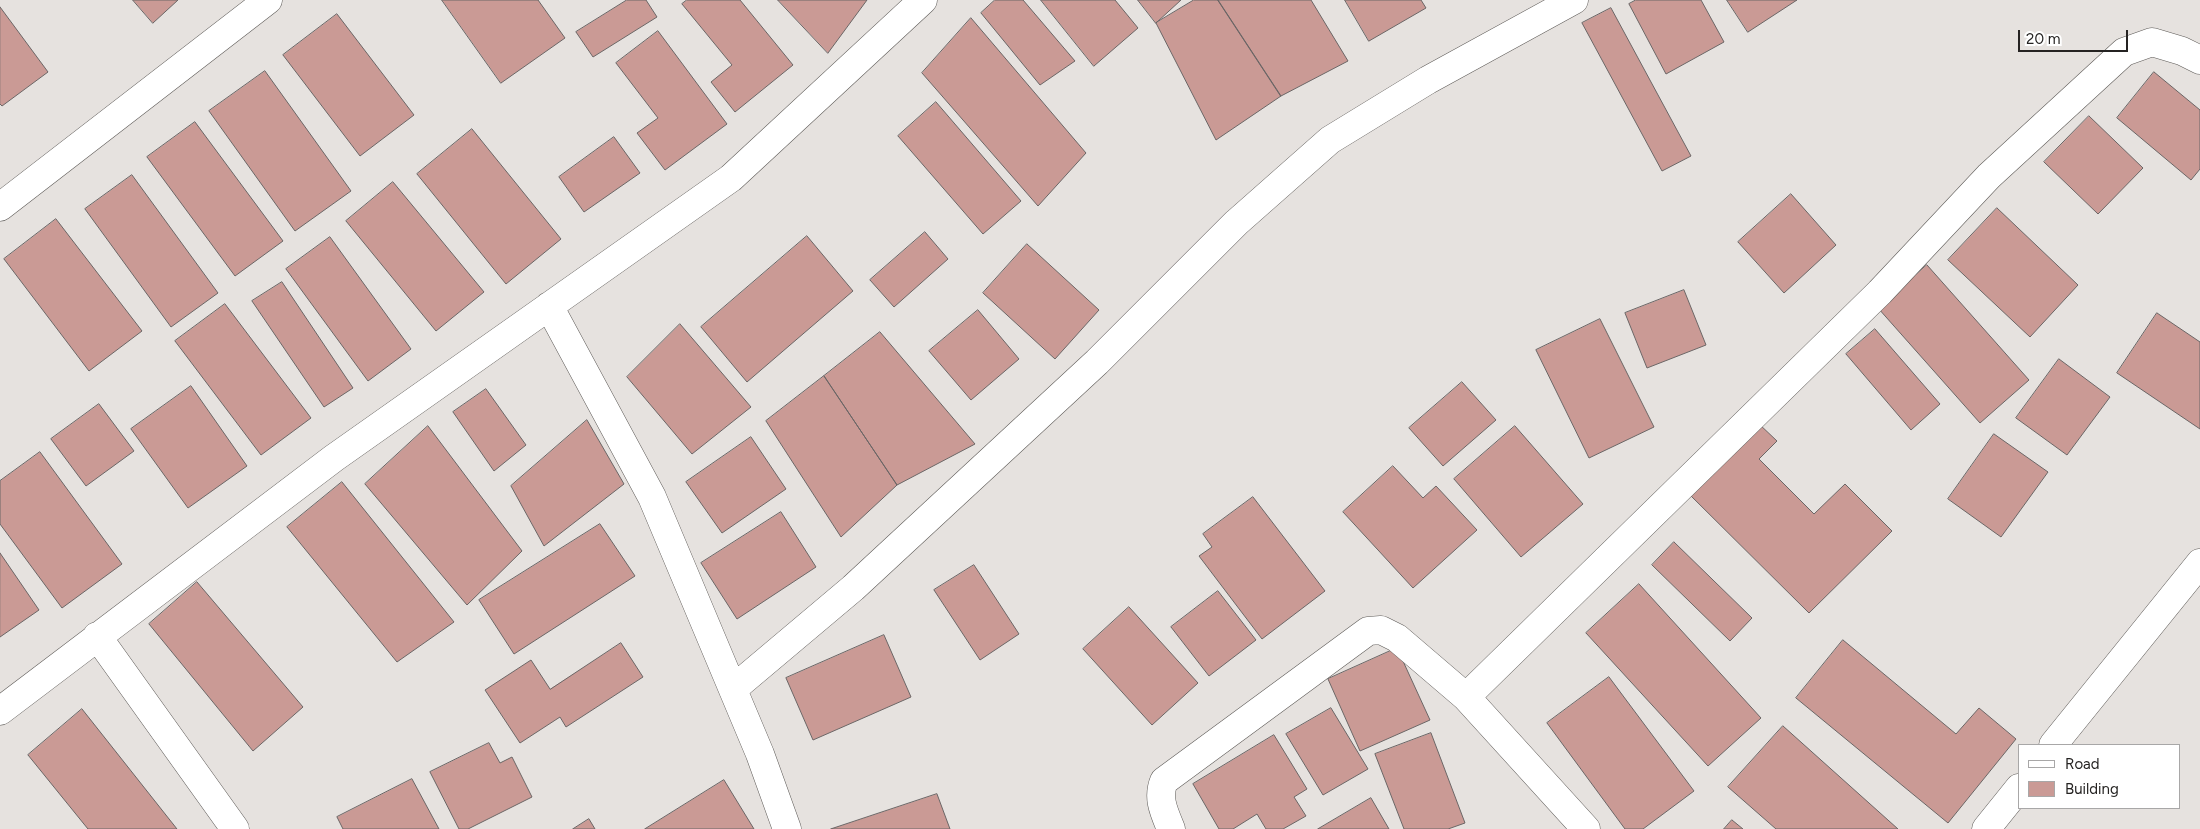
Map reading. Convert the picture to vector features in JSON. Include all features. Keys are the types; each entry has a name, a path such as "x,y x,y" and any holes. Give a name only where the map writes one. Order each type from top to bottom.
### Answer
{"street":[{"path":"0,207 268,0"},
{"path":"0,711 96,636 334,458 731,178 923,0"},
{"path":"734,689 853,588 1097,362 1236,223 1330,140 1428,80 1574,0"},
{"path":"1466,697 1880,292 1989,176 2124,52 2152,42 2182,51 2200,60"},
{"path":"549,306 652,498 734,689 788,829"},
{"path":"2054,744 2200,563"},
{"path":"1171,829 1162,806 1160,791 1164,781 1368,631 1380,630 1397,638 1466,697 1586,829"},
{"path":"96,636 235,829"},
{"path":"1986,829 2018,789"}],"building":[{"path":"133,0 178,0 153,23"},
{"path":"442,0 538,0 565,38 501,83"},
{"path":"627,0 646,0 657,17 593,57 576,32"},
{"path":"687,0 740,0 793,65 735,112 711,82 732,65 682,4"},
{"path":"778,0 867,0 828,53"},
{"path":"995,0 1023,0 1075,61 1040,85 981,13"},
{"path":"1041,0 1115,0 1138,28 1094,66"},
{"path":"1138,0 1181,0 1156,23"},
{"path":"1194,0 1218,0 1281,96 1216,140 1156,23"},
{"path":"1218,0 1311,0 1348,61 1281,96"},
{"path":"1345,0 1421,0 1426,8 1369,41"},
{"path":"1636,0 1701,0 1724,42 1666,74 1629,4"},
{"path":"1727,0 1797,0 1748,32"},
{"path":"0,7 48,72 2,106 0,104"},
{"path":"1611,8 1691,156 1662,171 1582,23"},
{"path":"337,14 414,115 360,156 283,55"},
{"path":"971,18 1086,153 1038,206 922,73"},
{"path":"658,31 727,124 665,170 637,133 658,118 616,63"},
{"path":"265,71 351,191 295,231 209,111"},
{"path":"2154,72 2200,110 2200,169 2191,180 2117,118"},
{"path":"936,102 1021,201 983,234 898,136"},
{"path":"2089,116 2143,168 2098,214 2044,162"},
{"path":"195,122 283,241 235,276 147,157"},
{"path":"472,129 561,239 506,284 417,174"},
{"path":"614,137 640,173 584,212 559,177"},
{"path":"132,175 218,293 171,327 85,209"},
{"path":"393,182 484,292 436,331 346,221"},
{"path":"1791,194 1836,245 1784,293 1738,242"},
{"path":"1997,208 2078,285 2030,337 1948,260"},
{"path":"56,219 142,331 89,371 4,259"},
{"path":"925,232 948,259 894,307 870,280"},
{"path":"807,236 853,291 747,382 701,327"},
{"path":"330,237 411,349 368,381 286,269"},
{"path":"1027,244 1099,310 1055,359 983,293"},
{"path":"1927,265 2029,380 1980,423 1878,308"},
{"path":"282,282 353,388 324,407 252,301"},
{"path":"1684,290 1706,345 1647,368 1625,313"},
{"path":"225,304 311,418 261,455 175,341"},
{"path":"978,310 1019,359 971,400 929,351"},
{"path":"2157,313 2200,342 2200,429 2117,373"},
{"path":"1600,319 1654,427 1589,458 1536,350"},
{"path":"680,324 751,407 692,454 627,377"},
{"path":"1875,329 1940,404 1911,430 1846,354"},
{"path":"880,332 975,444 897,485 824,376"},
{"path":"2059,359 2110,397 2067,455 2016,418"},
{"path":"824,376 897,485 841,537 766,421"},
{"path":"1462,382 1496,420 1443,466 1409,428"},
{"path":"191,386 247,466 188,508 131,429"},
{"path":"486,389 526,445 494,471 453,412"},
{"path":"99,404 134,451 86,486 51,439"},
{"path":"587,420 624,484 544,546 511,486"},
{"path":"1758,423 1777,441 1759,459 1814,514 1845,484 1892,531 1809,613 1688,493"},
{"path":"428,426 522,551 467,605 365,484"},
{"path":"1515,426 1583,504 1521,557 1454,479"},
{"path":"1994,434 2048,472 2001,537 1948,499"},
{"path":"751,437 786,489 722,533 686,482"},
{"path":"40,452 122,564 62,608 0,524 0,481"},
{"path":"1393,466 1423,498 1436,486 1477,530 1413,588 1343,512"},
{"path":"342,482 454,622 397,662 287,527"},
{"path":"1253,497 1325,591 1262,639 1199,556 1212,547 1203,534"},
{"path":"781,512 816,567 737,619 701,563"},
{"path":"600,524 635,576 514,654 479,600"},
{"path":"1674,542 1752,618 1730,641 1652,565"},
{"path":"0,553 39,610 0,637"},
{"path":"974,565 1019,634 980,660 934,590"},
{"path":"197,582 303,707 253,751 149,624"},
{"path":"1639,584 1761,718 1708,766 1586,633"},
{"path":"1218,591 1256,640 1209,676 1171,627"},
{"path":"1129,607 1198,683 1152,725 1083,649"},
{"path":"884,635 911,697 813,740 786,678"},
{"path":"1843,640 1956,734 1979,708 2016,739 1948,823 1796,698"},
{"path":"621,643 643,677 566,727 560,717 520,743 485,690 531,660 550,689"},
{"path":"1397,648 1430,720 1360,751 1328,679"},
{"path":"1609,677 1694,791 1643,829 1625,829 1547,723"},
{"path":"1331,708 1368,769 1323,795 1286,734"},
{"path":"82,709 177,829 88,829 28,755"},
{"path":"1783,726 1898,829 1776,829 1728,787"},
{"path":"1431,733 1465,823 1448,829 1404,829 1375,754"},
{"path":"1274,735 1307,789 1294,797 1306,816 1283,829 1266,829 1257,814 1233,829 1219,829 1193,784"},
{"path":"489,743 500,763 512,757 532,797 468,829 459,829 430,772"},
{"path":"412,779 439,829 343,829 337,817"},
{"path":"724,780 754,829 645,829"},
{"path":"937,794 950,829 831,829"},
{"path":"1371,798 1389,829 1318,829"},
{"path":"589,819 595,829 573,829"},
{"path":"1732,820 1743,829 1724,829"}]}
